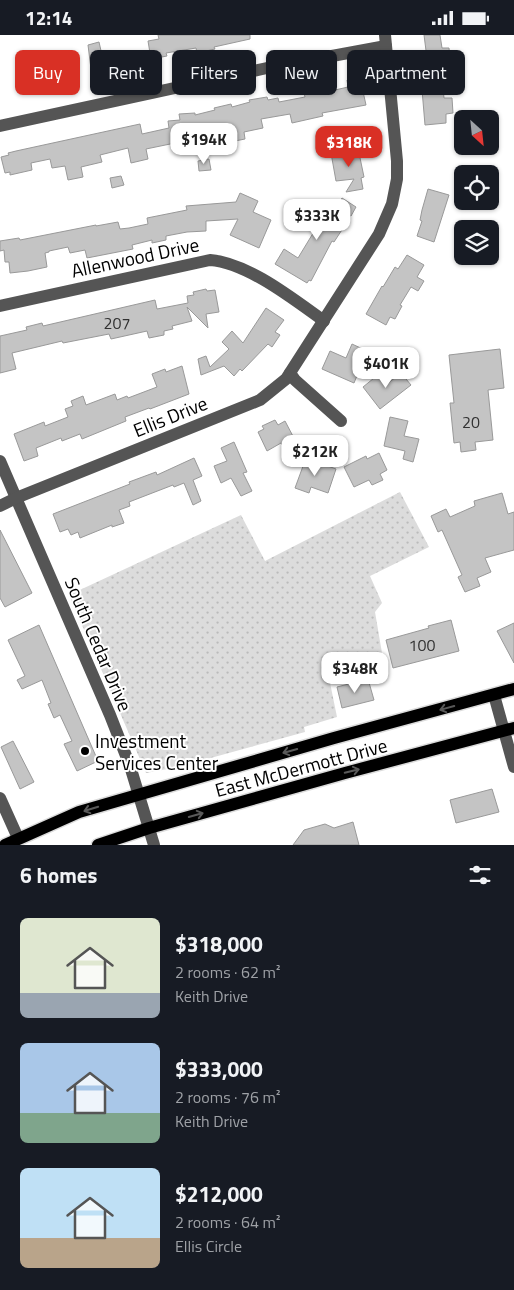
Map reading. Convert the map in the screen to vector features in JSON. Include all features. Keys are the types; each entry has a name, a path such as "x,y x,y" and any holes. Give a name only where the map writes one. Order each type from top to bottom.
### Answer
{"main road":[{"name":"East McDermott Drive","path":"5,845 79,812 334,738 514,689"},
{"name":"East McDermott Drive","path":"98,845 149,828 509,729"}],"street":[{"path":"0,126 385,41"},
{"name":"Ellis Drive","path":"0,506 16,497 260,400 286,379 379,234 392,205 397,179 397,161 385,41"},
{"name":"Allenwood Drive","path":"0,306 210,260 218,260 248,272 278,289 324,321"},
{"path":"290,373 341,421"},
{"name":"South Cedar Drive","path":"0,461 113,723 130,766 154,845"},
{"path":"494,695 509,729 514,767"},
{"path":"0,799 18,838"}],"shaded area":[{"path":"400,492 429,547 370,576 382,603 375,612 382,653 327,668 337,717 304,727 305,732 178,767 146,773 69,595 241,515 265,561"}],"building":[{"path":"158,35 250,35 250,39 214,47 215,49 172,50 172,52 166,53 167,56 162,57 162,50 150,50 148,41 159,39"},
{"path":"424,35 440,35 442,48 449,48 449,50 426,50"},
{"path":"99,42 101,50 90,50 90,61 88,45"},
{"path":"347,87 347,95 364,95 366,105 322,113 323,116 292,123 290,114 261,119 263,128 244,132 245,139 230,142 228,128 197,135 198,147 176,147 175,143 146,149 148,159 131,163 128,148 100,155 102,162 81,167 83,177 68,180 65,166 52,168 50,159 31,163 32,170 10,175 10,172 5,173 1,157 16,151 140,124 142,134 169,128 168,121 180,120 179,114 195,113 195,115 215,110 214,108 231,104 232,107 250,102 249,100 267,97 268,100 278,98 279,102 305,97 304,95 337,95 337,90"},
{"path":"422,95 444,95 444,98 452,98 453,113 446,114 446,123 425,125"},
{"path":"356,149 357,154 359,153 364,177 361,178 363,189 346,192 354,179 336,181 331,153"},
{"path":"209,159 211,170 199,171 198,161"},
{"path":"121,176 124,185 112,188 110,178"},
{"path":"428,189 449,195 434,242 417,236"},
{"path":"240,193 258,201 253,212 271,220 259,248 230,235 238,219 206,221 206,231 166,236 166,240 152,243 152,240 132,245 133,249 87,258 85,250 70,253 68,247 49,251 45,253 47,267 28,271 10,273 9,262 5,262 4,250 0,251 0,241 19,238 20,240 118,222 120,229 129,228 148,224 147,218 187,210 186,206 236,202"},
{"path":"342,198 356,207 351,216 346,214 345,217 349,219 334,242 332,241 311,281 309,280 307,283 275,264 284,249 298,258 315,230 304,223 316,206 331,215"},
{"path":"407,255 424,265 417,277 424,281 418,291 411,287 400,305 402,306 395,319 390,317 386,325 366,314 395,267 398,269"},
{"path":"206,289 207,291 215,290 219,312 206,314 208,328 187,307 192,321 172,326 173,329 164,331 164,335 149,338 147,331 111,339 109,334 63,343 62,341 12,353 16,369 0,373 0,336 27,330 26,327 42,323 43,326 155,300 157,309 188,303 187,296 194,295 193,292"},
{"path":"266,308 284,320 275,332 280,335 272,347 268,344 242,371 240,369 234,376 224,366 201,375 198,359 206,356 210,367 229,349 222,342 232,331 243,343"},
{"path":"352,344 367,351 354,383 322,369 330,351 346,358"},
{"path":"500,349 504,388 488,390 493,440 475,442 476,450 461,452 460,442 454,443 450,403 454,403 449,355"},
{"path":"182,366 189,394 125,417 126,421 82,439 80,434 62,441 61,438 36,448 38,456 24,461 14,434 44,422 45,426 68,417 65,409 73,406 71,401 83,396 86,405 115,394 117,400 127,396 128,398 157,387 152,374 165,369 166,372"},
{"path":"401,373 411,385 380,409 363,387 379,374 387,384"},
{"path":"390,417 408,421 404,436 419,439 413,462 403,459 405,451 384,446"},
{"path":"275,420 278,425 285,421 296,442 284,448 281,443 267,451 258,432 264,429 262,426"},
{"path":"234,442 247,472 243,473 252,491 241,496 231,478 221,483 214,466 227,461 221,448"},
{"path":"379,453 387,470 380,474 383,480 372,485 369,480 354,487 344,467 366,456 367,459"},
{"path":"194,458 202,476 193,480 201,501 193,505 184,483 174,487 173,485 129,502 130,506 119,510 124,523 112,527 112,525 80,538 78,532 71,535 68,529 60,532 53,514 130,484 129,482 156,472 157,475"},
{"path":"306,458 336,469 328,493 311,487 309,493 295,488"},
{"path":"502,493 508,514 514,512 514,550 485,558 491,572 477,578 480,586 465,592 458,577 462,575 442,530 438,532 431,516 446,509 450,517 475,506 474,501"},
{"path":"0,530 32,593 5,607 0,598"},
{"path":"451,620 459,651 393,668 386,640"},
{"path":"514,623 514,663 497,631"},
{"path":"39,625 98,761 77,771 64,744 72,741 60,715 54,718 48,704 51,703 42,680 22,689 17,680 25,676 8,640"},
{"path":"368,679 374,700 342,708 337,687"},
{"path":"13,741 34,782 20,789 1,747"},
{"path":"492,789 499,812 456,823 450,800"},
{"path":"353,822 359,845 293,845 304,830 325,824 334,828"}],"place":[{"name":"Investment Services Center","path":"85,751"}]}
